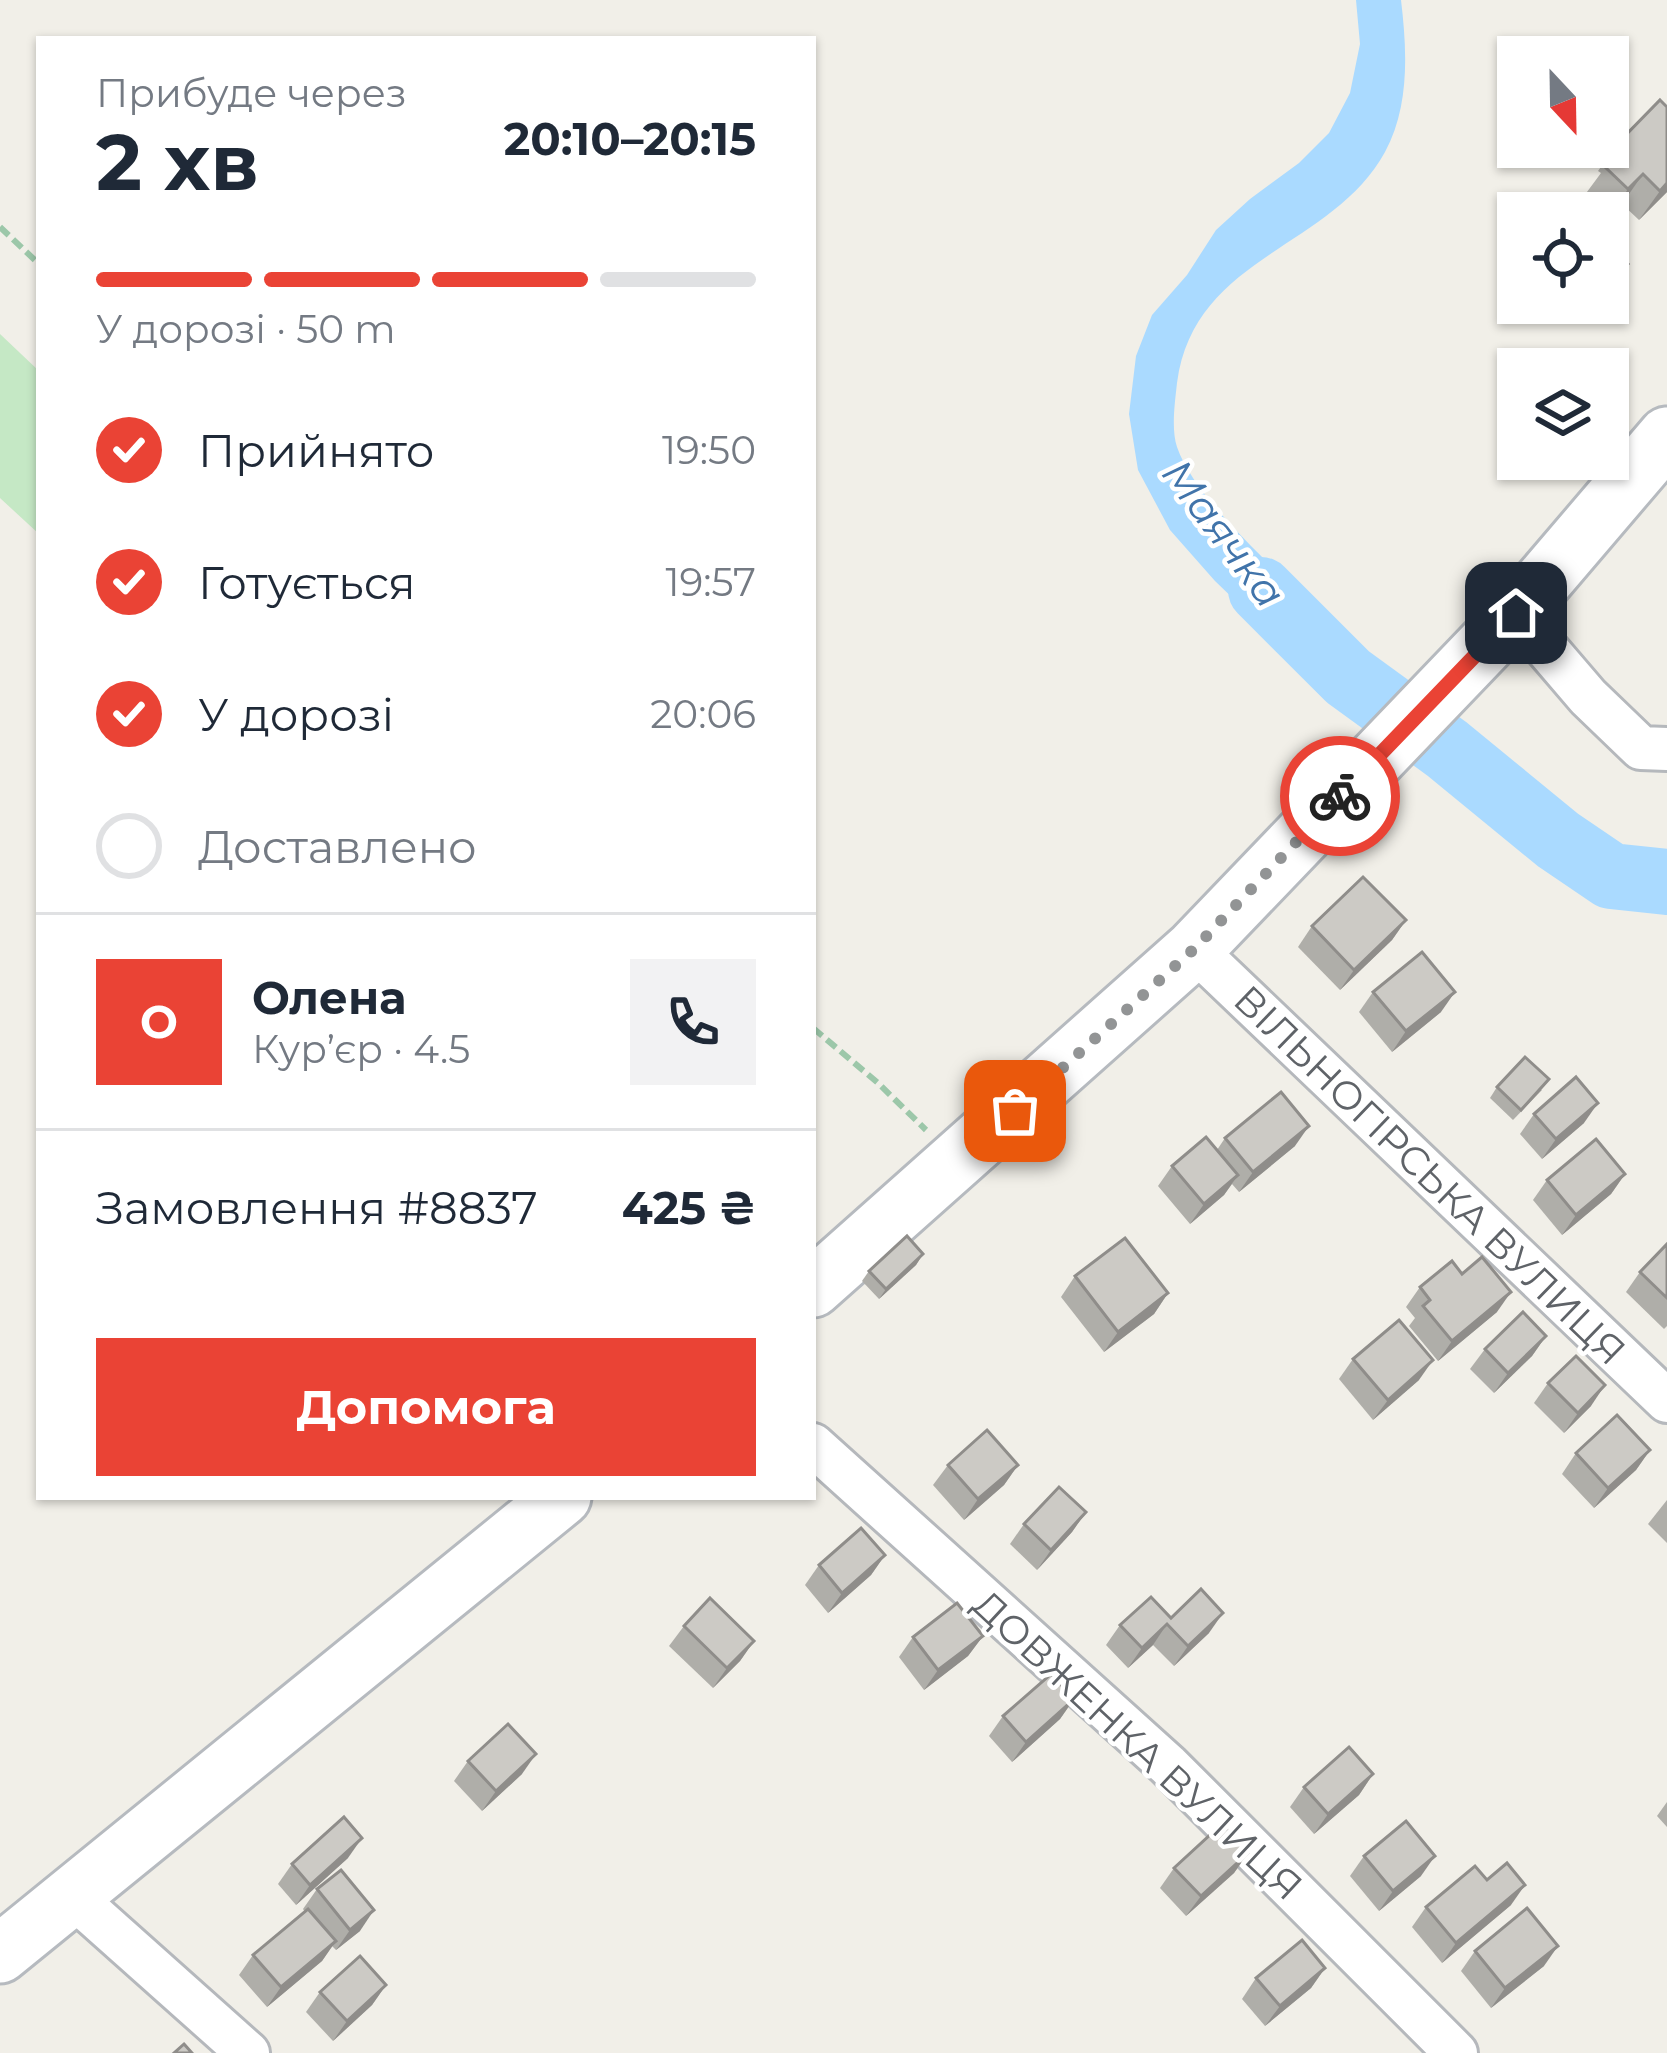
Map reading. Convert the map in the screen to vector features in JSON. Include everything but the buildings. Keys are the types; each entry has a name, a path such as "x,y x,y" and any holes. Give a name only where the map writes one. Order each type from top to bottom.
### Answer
{"main road":[{"path":"816,1285 1194,949 1516,613 1667,436"},
{"path":"0,1954 558,1500"}],"street":[{"path":"1516,613 1588,698 1641,748 1667,749"},
{"name":"ВІЛЬНОГІРСЬКА ВУЛИЦЯ","path":"1194,949 1667,1401"},
{"name":"ДОВЖЕНКА ВУЛИЦЯ","path":"816,1447 1168,1765 1456,2053"},
{"path":"72,1896 248,2053"}],"path":[{"path":"0,227 36,261"},
{"path":"816,1031 878,1083 958,1162"}],"green space":[{"path":"0,334 36,368 36,531 0,498"}],"water":[{"path":"1356,0 1401,0 1405,78 1393,134 1361,185 1236,280 1209,307 1189,340 1174,415 1177,447 1196,482 1320,618 1335,647 1320,655 1270,634 1170,530 1138,470 1129,414 1136,356 1152,315 1187,275 1216,230 1329,133 1350,93 1360,44"}],"waterway":[{"name":"Маячка","path":"1261,590 1348,677 1447,749 1558,840 1611,876 1667,882"}],"way so far":[{"path":"1015,1111 1194,949 1340,796"}],"route":[{"path":"1340,796 1516,613"}]}
